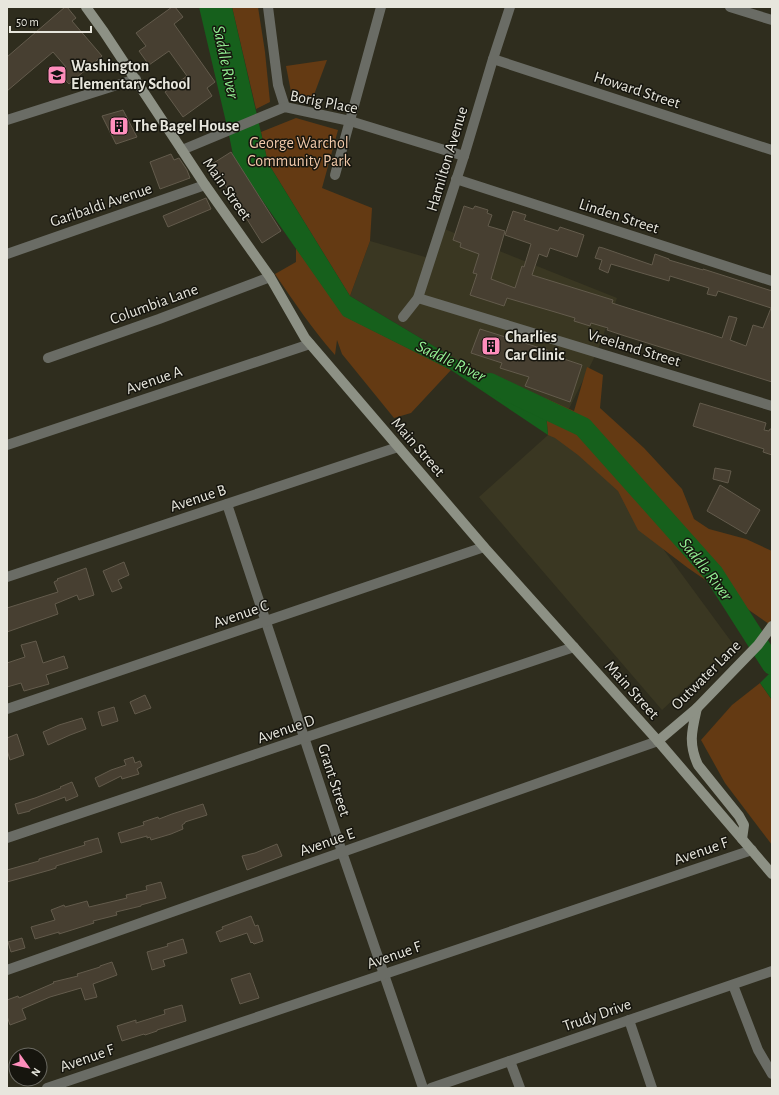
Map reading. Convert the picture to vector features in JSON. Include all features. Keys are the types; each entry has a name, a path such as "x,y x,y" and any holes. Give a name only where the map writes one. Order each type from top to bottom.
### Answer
{"street":[{"name":"Main Street","path":"86,7 136,79 205,185 270,277 305,338 484,547 658,741 772,874"},
{"path":"268,7 278,85 285,107"},
{"path":"335,175 381,7"},
{"name":"Hamilton Avenue","path":"403,317 418,298 510,7"},
{"path":"730,7 772,20"},
{"name":"Howard Street","path":"493,58 772,150"},
{"path":"7,120 136,79"},
{"name":"Borig Place","path":"182,150 285,107 350,121 464,156"},
{"name":"Linden Street","path":"456,179 772,281"},
{"name":"Garibaldi Avenue","path":"7,254 205,185"},
{"name":"Columbia Lane","path":"48,358 159,319 270,277"},
{"name":"Vreeland Street","path":"418,298 772,406"},
{"name":"Avenue A","path":"7,445 310,344"},
{"name":"Avenue B","path":"7,577 398,447"},
{"name":"Grant Street","path":"227,504 342,852 423,1088"},
{"name":"Avenue C","path":"7,709 484,547"},
{"name":"Outwater Lane","path":"658,741 697,708 758,645 772,626"},
{"name":"Avenue D","path":"7,838 574,647"},
{"path":"697,708 692,733 692,751 698,765 739,816 744,825 742,839"},
{"name":"Avenue E","path":"7,970 658,741"},
{"name":"Avenue F","path":"47,1088 752,850"},
{"name":"Trudy Drive","path":"431,1088 772,971"},
{"path":"733,985 758,1050 772,1074"},
{"path":"629,1020 652,1088"},
{"path":"510,1061 520,1088"}],"shaded area":[{"path":"442,228 617,298 597,352 562,423 636,512 733,644 662,710 479,497 548,435 546,413 350,296 370,241 432,259"}],"green space":[{"path":"232,7 258,7 265,52 270,102 256,109"},
{"path":"327,60 312,100 292,97 286,66"},
{"name":"George Warchol Community Park","path":"296,118 338,130 322,188 372,208 370,241 350,296 268,163 261,132"},
{"path":"296,248 344,316 451,370 411,413 394,418 342,354 337,340 335,355 319,336 275,274 296,262"},
{"path":"587,367 603,375 600,408 644,448 682,489 694,519 709,529 746,539 772,551 772,618 769,624 688,568 638,530 618,491 578,455 555,438 548,435 545,398 574,411"},
{"path":"760,683 772,700 772,845 725,783 701,740 732,705"}],"water":[{"name":"Saddle River","path":"199,7 232,7 268,163 350,296 546,413 548,435 451,370 343,316 234,160"},
{"path":"772,671 772,700 760,683"}],"building":[{"path":"65,7 67,7 76,18 72,21 102,56 69,84 59,73 66,67 53,52 7,91 7,57"},
{"path":"172,7 175,7 183,17 174,24 215,82 207,88 212,96 183,117 165,92 187,76 169,51 149,65 139,51 146,46 136,33"},
{"name":"The Bagel House","path":"123,110 137,137 116,144 102,116"},
{"path":"231,152 281,231 262,243 212,164"},
{"path":"171,154 174,160 179,158 187,170 190,178 160,189 150,162"},
{"path":"206,198 211,209 168,227 163,216"},
{"path":"464,206 473,209 475,206 488,210 487,213 492,215 488,226 505,231 491,279 515,288 522,266 524,267 531,244 505,235 513,211 526,215 524,220 558,231 560,227 584,235 577,257 550,248 547,257 539,254 532,275 613,300 612,303 722,338 729,316 737,318 730,340 746,346 753,325 763,328 771,308 718,291 716,296 707,294 709,288 670,276 669,281 611,264 608,273 599,269 602,260 595,258 599,247 652,265 655,254 669,260 772,291 772,382 625,336 607,330 608,328 591,323 590,326 574,321 575,318 507,298 504,306 470,295 477,274 473,273 479,254 460,247 461,243 453,240"},
{"path":"480,329 553,352 552,355 582,365 570,402 525,386 529,377 500,368 502,363 471,353"},
{"path":"700,403 766,423 764,430 769,431 772,429 772,455 763,452 764,449 693,426"},
{"path":"715,468 731,471 728,483 713,479"},
{"path":"720,485 760,510 746,534 707,511"},
{"path":"124,562 129,575 118,580 122,588 112,592 103,571"},
{"path":"86,568 94,595 79,600 77,595 55,604 58,614 7,632 7,608 58,592 54,582 58,580 57,579"},
{"path":"36,641 43,663 64,656 68,668 46,675 49,684 24,691 21,683 7,687 7,663 25,657 21,645"},
{"path":"145,695 151,708 135,714 130,702"},
{"path":"114,707 118,721 102,726 98,712"},
{"path":"82,718 86,729 48,745 43,732"},
{"path":"17,734 24,755 10,760 7,750 7,738"},
{"path":"133,757 135,763 140,761 142,766 137,769 139,774 122,779 121,776 99,787 95,778 126,765 124,760"},
{"path":"72,782 78,796 66,801 65,797 30,811 18,814 15,804 61,788 60,787"},
{"path":"203,804 207,815 185,822 182,825 183,829 151,840 150,837 147,838 147,836 121,843 118,833 144,825 143,822 158,817 159,819"},
{"path":"98,838 102,852 56,866 56,868 50,870 7,882 7,870 85,845 84,842"},
{"path":"277,844 282,856 247,870 242,856 255,853"},
{"path":"161,882 166,898 116,912 117,915 93,921 94,923 59,934 59,932 35,939 31,927 55,920 51,910 64,905 65,907 87,901 89,907 127,898 126,895 147,890 146,886"},
{"path":"251,916 255,926 258,925 263,941 254,944 252,942 251,943 247,933 220,942 216,932 223,929 222,927"},
{"path":"22,938 25,948 11,952 8,942"},
{"path":"183,939 187,953 163,960 165,966 152,970 147,952 168,946 167,944"},
{"path":"112,962 117,975 93,984 97,997 85,1000 81,988 50,997 22,1009 26,1019 10,1025 7,1016 7,1000 18,996 19,998 54,983 53,982 78,976 77,974"},
{"path":"250,973 259,998 240,1004 231,979"},
{"path":"182,1005 186,1021 122,1041 117,1026 136,1020 136,1023 165,1014 164,1010"}],"waterway":[{"name":"Saddle River","path":"490,383 583,427 714,574 772,665"}],"place":[{"name":"Washington Elementary School","path":"57,75"},
{"name":"The Bagel House","path":"119,126"},
{"name":"Charlies Car Clinic","path":"491,346"}]}
